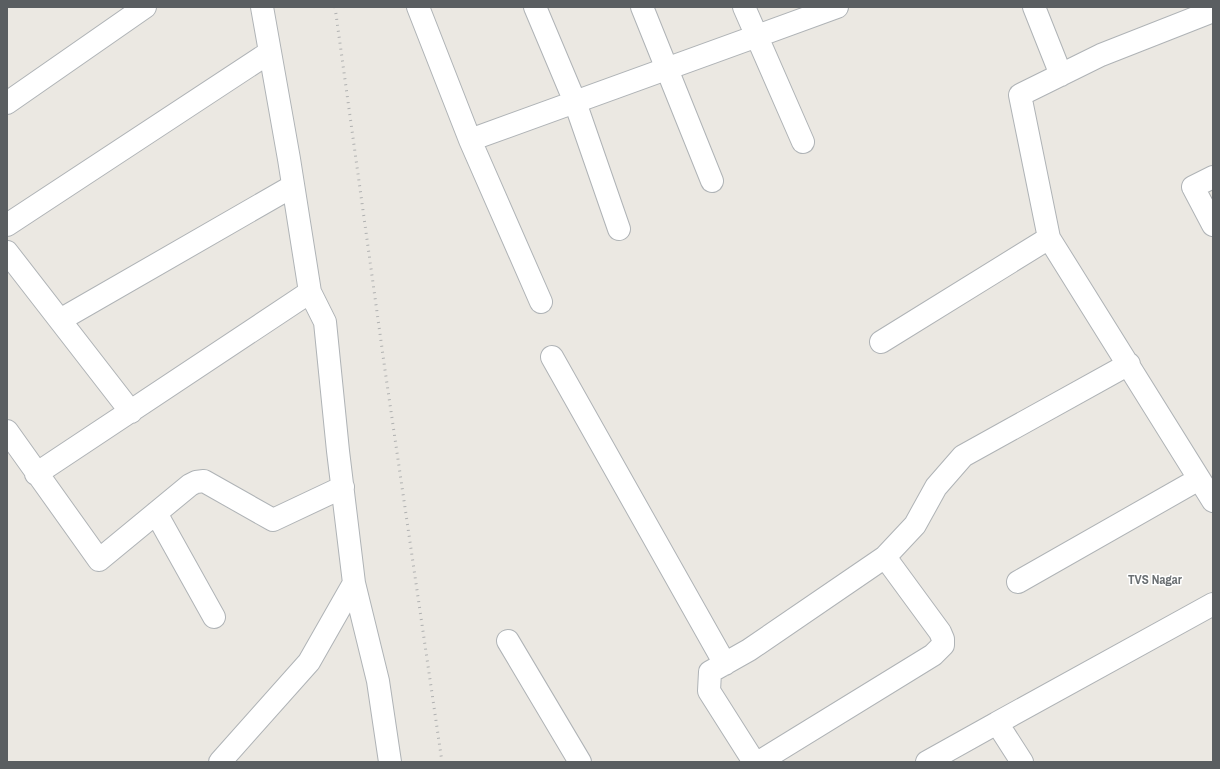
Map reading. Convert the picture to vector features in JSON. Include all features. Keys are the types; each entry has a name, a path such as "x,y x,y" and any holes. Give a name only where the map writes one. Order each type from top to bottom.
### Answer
{"street":[{"path":"7,103 145,7"},
{"path":"262,7 310,292 325,322 354,583 378,681 390,762"},
{"path":"418,7 470,140 541,302"},
{"path":"535,7 575,102 619,229"},
{"path":"642,7 712,181"},
{"path":"744,7 803,142"},
{"path":"470,140 837,7"},
{"path":"1034,7 1061,75"},
{"path":"1213,11 1101,56 1020,95 1050,238 1213,502"},
{"path":"7,225 270,52"},
{"path":"1213,177 1193,187 1213,225"},
{"path":"60,320 293,186"},
{"path":"881,342 1050,238"},
{"path":"7,252 130,412"},
{"path":"36,474 310,292"},
{"path":"552,357 725,664"},
{"path":"754,762 709,691 710,672 749,650 885,557 915,525 936,487 964,456 1129,364"},
{"path":"7,431 36,474 99,560 190,485 196,482 204,481 273,520 343,487"},
{"path":"1018,582 1199,478"},
{"path":"156,513 214,617"},
{"path":"758,762 933,655 942,645 943,639 940,632 885,557"},
{"path":"220,762 309,662 354,583"},
{"path":"927,762 1213,604"},
{"path":"508,641 580,762"},
{"path":"997,723 1022,762"}],"railway":[{"path":"335,7 385,370 442,762"}],"district":[{"name":"TVS Nagar","path":"1155,579"}]}
